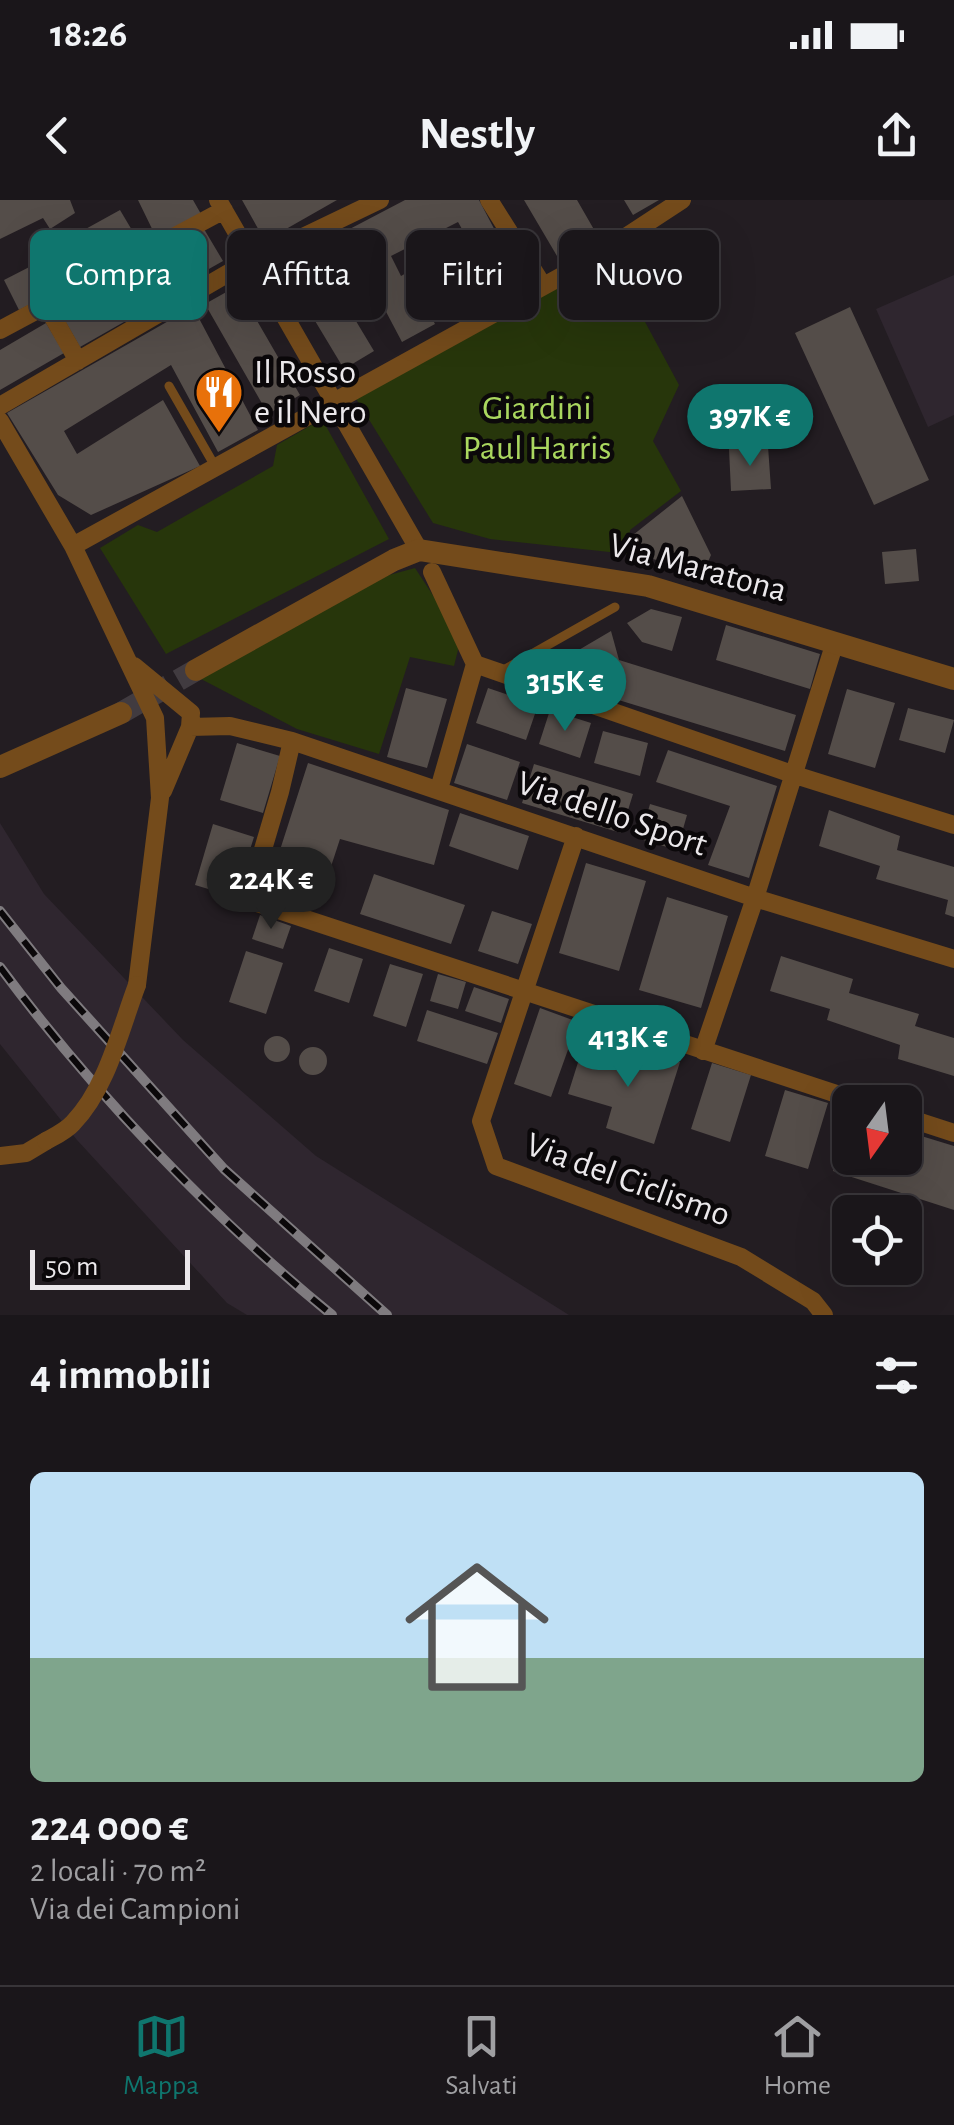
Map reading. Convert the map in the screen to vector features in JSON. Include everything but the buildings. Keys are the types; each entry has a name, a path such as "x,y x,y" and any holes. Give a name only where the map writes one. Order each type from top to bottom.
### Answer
{"street":[{"path":"308,230 350,207 380,200"},
{"path":"489,200 542,284"},
{"path":"73,546 589,261 682,200"},
{"path":"179,230 221,205 235,230"},
{"path":"0,330 30,314"},
{"path":"55,320 78,361"},
{"path":"0,406 148,320"},
{"path":"196,670 394,560 419,550 286,320"},
{"path":"0,421 73,546 160,731 172,738 188,730"},
{"name":"Via Maratona","path":"419,550 648,586 954,679"},
{"path":"432,572 474,664 439,789"},
{"path":"703,1051 756,898 835,642"},
{"path":"130,662 175,700 188,706 191,713 188,730 160,798"},
{"path":"474,664 795,775 954,825"},
{"path":"0,1156 26,1153 71,1126 102,1078 137,985 160,798 156,721 161,705 175,700"},
{"path":"0,767 120,713"},
{"name":"Via dello Sport","path":"188,730 230,726 292,741 756,898 954,959"},
{"path":"292,741 248,900 832,1093"},
{"name":"Via del Ciclismo","path":"576,836 481,1122 496,1166 741,1257 813,1301 824,1315"},
{"path":"922,1123 954,1133"}],"lane":[{"path":"169,386 216,468"},
{"path":"497,673 615,606"}],"shaded area":[{"path":"954,275 954,415 928,427 876,309"},
{"path":"0,823 44,894 183,1040 316,1156 569,1315 247,1315 227,1303 77,1140 0,1044"}],"green space":[{"name":"Giardini Paul Harris","path":"559,283 559,320 644,320 679,385 653,441 681,491 630,530 628,554 490,539 433,523 355,397 493,320 539,320 539,294"},
{"path":"322,419 389,539 166,654 100,548 138,525 157,532 273,466 277,445"},
{"path":"415,568 461,638 454,666 410,657 379,754 297,729 201,679 382,577"}],"tunnel":[{"path":"121,713 196,670"}],"railway":[{"path":"0,911 61,988 224,1169 387,1315"},
{"path":"0,967 74,1060 156,1151 243,1237 332,1315"}],"place":[{"name":"Il Rosso e il Nero","path":"219,434"}]}
